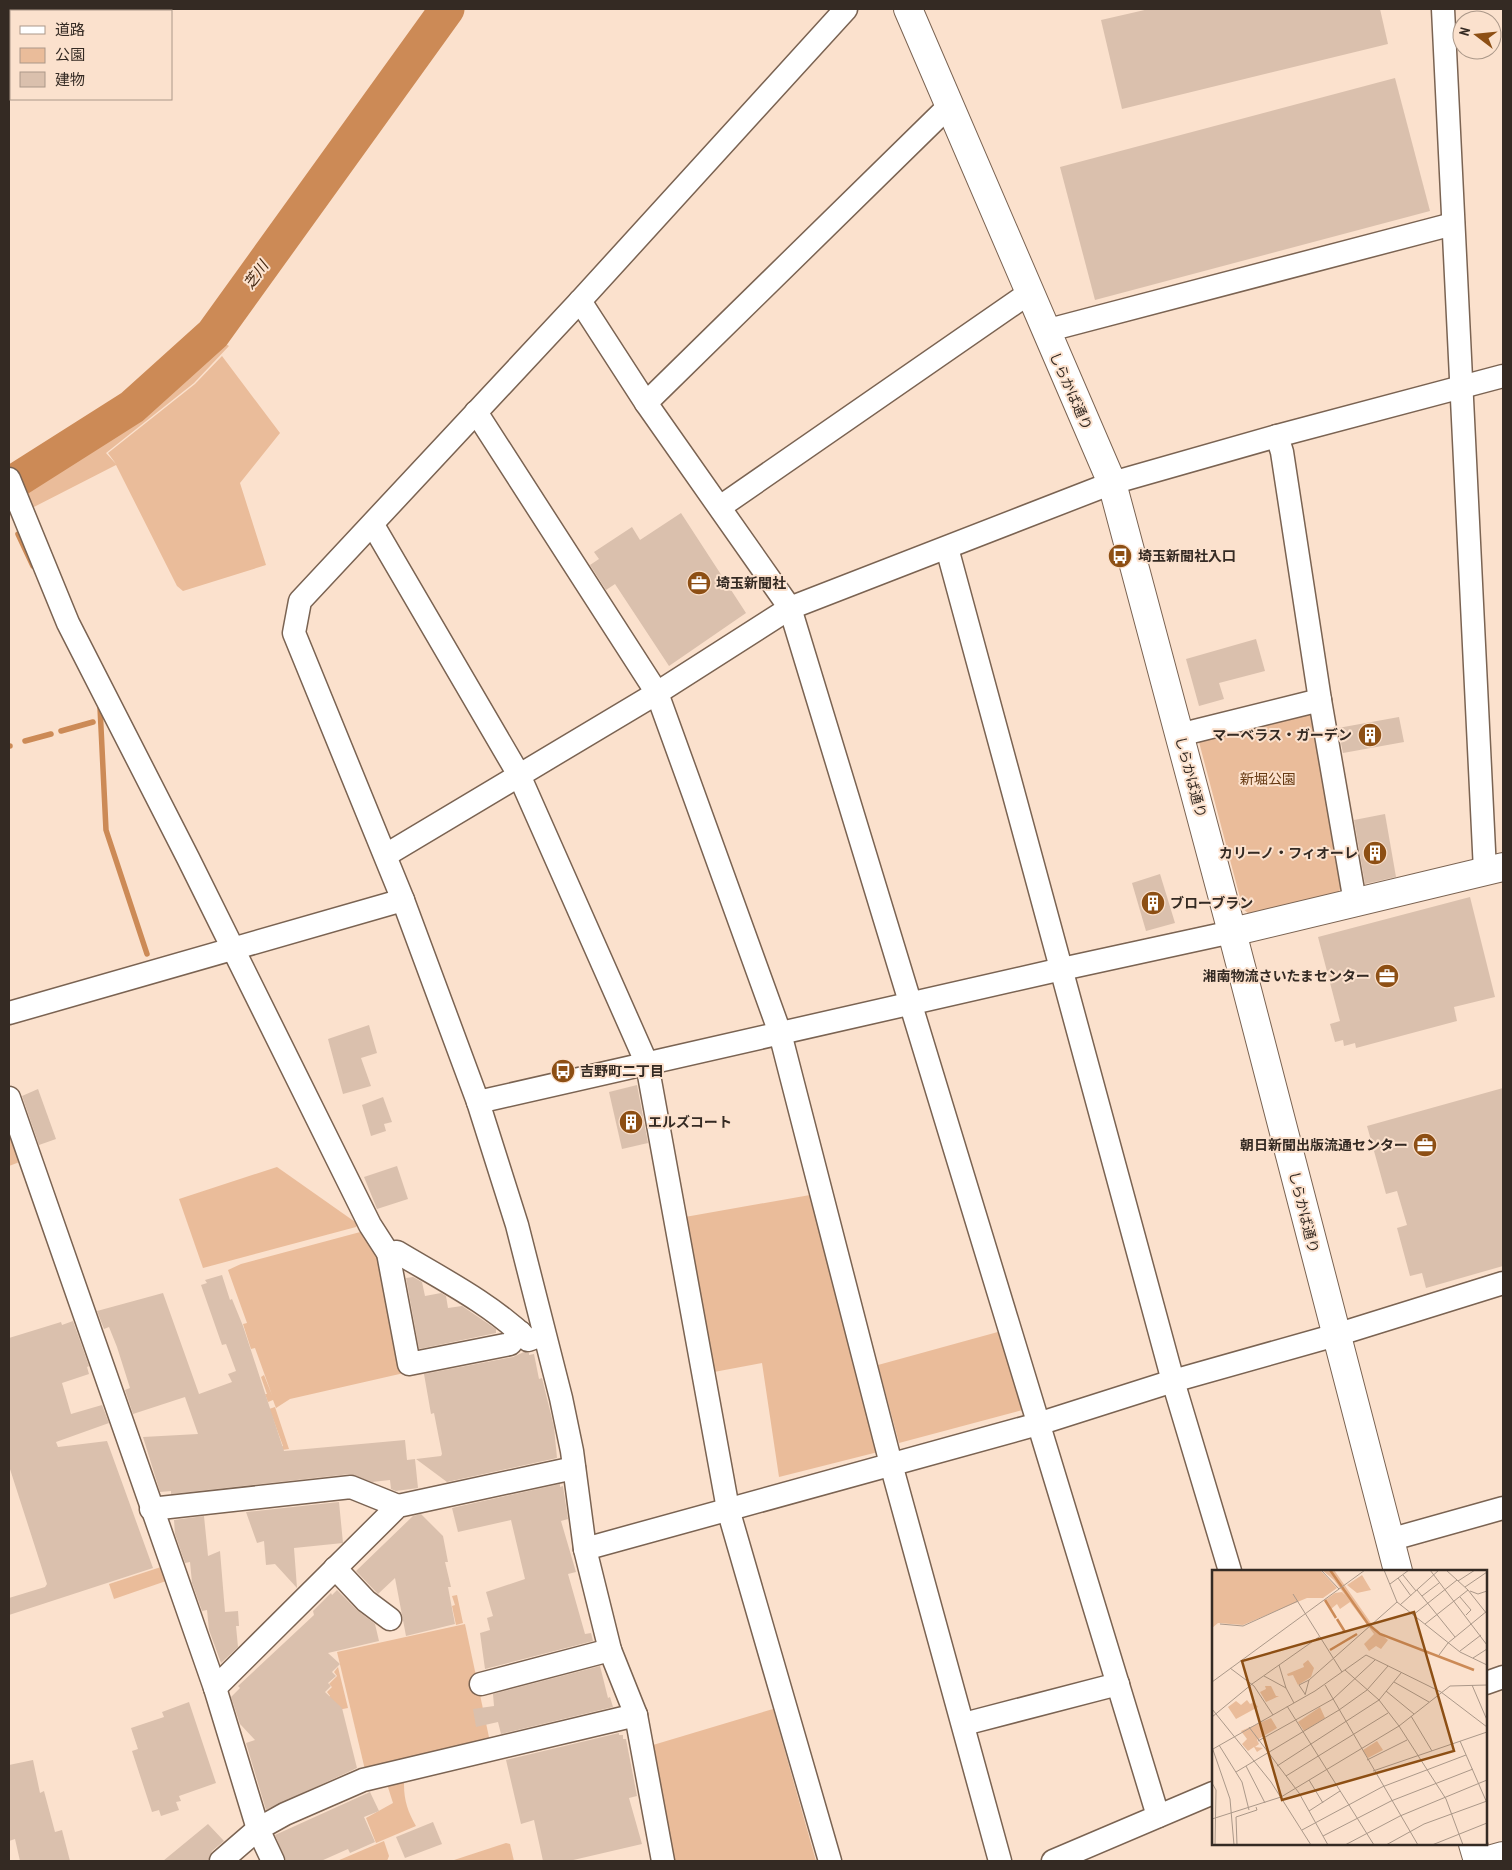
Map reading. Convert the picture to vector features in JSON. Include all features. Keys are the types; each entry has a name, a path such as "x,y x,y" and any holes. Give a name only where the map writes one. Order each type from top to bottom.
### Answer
{"street":[{"path":"663,1861 636,1716 610,1650 585,1549 574,1468 561,1398 517,1225 478,1102 403,900 294,633 300,601 373,525 580,301 846,9"},
{"name":"しらかば通り","path":"908,9 1112,483 1232,932 1398,1570"},
{"path":"478,1102 909,1003 1232,932 1494,869 1461,388 1443,9"},
{"path":"646,402 949,106"},
{"path":"1045,331 1453,224"},
{"path":"720,508 1029,293"},
{"path":"580,301 646,402 790,608 1158,1816"},
{"path":"386,855 657,693 790,608 1112,483 1277,436 1503,376"},
{"path":"476,412 657,693 780,1033 891,1464 964,1724 1000,1861"},
{"path":"1277,436 1282,452 1320,700 1356,902"},
{"path":"9,479 68,623 171,823 370,1225 388,1252 409,1364 510,1344 520,1332"},
{"path":"373,525 519,775 647,1064 728,1509 830,1861"},
{"path":"947,548 1173,1381 1230,1570"},
{"path":"1179,735 1320,700"},
{"path":"9,1013 403,900"},
{"path":"9,1098 214,1688 258,1829 273,1861"},
{"path":"388,1252 397,1252 504,1317 528,1340 545,1336"},
{"path":"585,1549 1038,1424 1173,1381 1336,1335 1503,1283"},
{"path":"214,1688 398,1506 574,1468"},
{"path":"151,1509 350,1487 398,1506"},
{"path":"1389,1540 1503,1508"},
{"path":"335,1568 366,1601 390,1619"},
{"path":"481,1684 610,1650"},
{"path":"1487,1683 1503,1677"},
{"path":"964,1724 1118,1684"},
{"path":"221,1861 258,1829 323,1796 363,1780 636,1716"},
{"path":"1053,1861 1212,1793"},
{"path":"1473,1845 1478,1861"},
{"path":"1485,1861 1503,1856"}],"green space":[{"path":"215,337 229,346 194,383 106,453 116,464 108,453 195,384 222,356 280,433 240,483 266,565 183,591 177,586 116,465 30,509 26,501 9,512 9,488 79,450 147,404 191,365"},
{"name":"新堀公園","path":"1315,712 1342,885 1338,893 1249,914 1243,909 1199,742"},
{"path":"9,1120 25,1160 9,1166"},
{"path":"277,1167 358,1224 356,1227 203,1268 179,1199"},
{"path":"810,1195 882,1451 779,1477 762,1363 714,1372 685,1217"},
{"path":"364,1231 370,1235 384,1279 404,1373 290,1399 276,1408 273,1400 268,1402 265,1394 267,1394 261,1377 264,1375 272,1395 255,1348 251,1349 243,1324 247,1323 228,1270 241,1264"},
{"path":"1005,1330 1026,1409 899,1443 878,1365"},
{"path":"275,1407 289,1449 268,1452 283,1446 272,1416 266,1410"},
{"path":"164,1566 169,1580 114,1599 109,1584"},
{"path":"457,1595 463,1623 456,1625 452,1606 455,1605 452,1596"},
{"path":"465,1624 490,1742 366,1774 337,1652"},
{"path":"338,1667 348,1708 317,1714 316,1711 330,1696 327,1692 332,1687 329,1684 337,1676 334,1672"},
{"path":"773,1709 816,1861 673,1861 653,1745"},
{"path":"405,1773 406,1801 416,1826 376,1843 366,1818 393,1803 386,1781"},
{"path":"384,1841 389,1856 387,1861 337,1861"},
{"path":"506,1843 510,1844 514,1861 451,1861"}],"building":[{"path":"1149,9 1380,9 1388,44 1122,109 1101,20"},
{"path":"1395,78 1430,211 1095,300 1060,167"},
{"path":"681,513 746,613 669,666 615,584 606,590 590,565 599,559 594,552 632,527 640,540"},
{"path":"1256,639 1265,671 1219,683 1224,699 1199,706 1186,659"},
{"name":"マーベラス・ガーデン","path":"1399,717 1404,742 1343,753 1338,728"},
{"name":"カリーノ・フィオーレ","path":"1385,814 1396,877 1365,884 1354,820"},
{"name":"ブローブラン","path":"1160,874 1175,923 1146,931 1132,883"},
{"path":"1470,897 1495,997 1454,1007 1457,1021 1356,1048 1355,1043 1344,1046 1343,1040 1335,1042 1330,1024 1340,1021 1318,937"},
{"path":"369,1025 377,1053 361,1058 371,1086 343,1094 328,1039"},
{"name":"エルズコート","path":"637,1085 648,1143 622,1149 609,1092"},
{"path":"1503,1088 1503,1266 1426,1288 1422,1273 1410,1276 1397,1228 1407,1225 1397,1191 1386,1194 1367,1126"},
{"path":"38,1089 56,1139 39,1145 22,1096"},
{"path":"383,1097 392,1122 384,1124 386,1131 371,1136 362,1105"},
{"path":"397,1166 408,1199 377,1209 364,1177"},
{"path":"222,1275 230,1300 232,1299 243,1326 284,1451 405,1440 407,1460 415,1459 418,1488 396,1491 391,1489 390,1480 372,1482 350,1474 171,1494 171,1491 160,1492 143,1437 198,1434 185,1397 133,1414 125,1390 130,1388 117,1347 109,1327 104,1329 97,1311 163,1293 199,1394 232,1382 228,1374 236,1371 226,1344 222,1345 201,1285 207,1283 205,1280"},
{"path":"413,1277 422,1282 425,1296 441,1293 446,1296 448,1308 462,1306 496,1329 496,1333 419,1349 406,1278"},
{"path":"73,1321 89,1366 87,1367 89,1374 62,1383 71,1414 102,1405 109,1423 56,1442 58,1447 107,1441 153,1568 9,1615 9,1598 45,1587 47,1584 9,1466 9,1338 61,1322 62,1325"},
{"path":"524,1352 529,1353 529,1355 534,1354 539,1379 542,1378 554,1427 557,1458 447,1482 416,1459 441,1456 442,1454 434,1413 431,1414 424,1374 513,1357"},
{"path":"560,1484 560,1487 563,1486 568,1519 561,1521 576,1572 568,1574 585,1634 591,1633 593,1641 485,1669 480,1633 490,1630 487,1618 493,1616 486,1592 525,1579 511,1520 458,1532 452,1508"},
{"path":"339,1502 343,1543 294,1548 297,1588 275,1564 266,1565 264,1541 257,1543 246,1512"},
{"path":"421,1514 443,1536 448,1562 445,1562 451,1587 448,1587 455,1624 406,1636 395,1578 378,1594 356,1571 413,1516"},
{"path":"204,1516 208,1556 220,1551 225,1612 238,1611 239,1626 236,1626 238,1647 221,1663 209,1630 207,1610 202,1611 192,1583 190,1562 185,1563 175,1534 174,1520"},
{"path":"337,1590 357,1610 375,1624 379,1641 328,1653 340,1664 332,1672 336,1676 328,1683 331,1686 325,1692 342,1708 357,1768 266,1810 246,1743 255,1740 240,1724 231,1697 240,1688 238,1686 314,1615 313,1611 331,1593 332,1595"},
{"path":"600,1666 608,1698 610,1697 613,1707 501,1734 498,1722 476,1727 473,1709 494,1706 493,1694"},
{"path":"189,1702 216,1783 179,1796 181,1801 176,1802 179,1810 161,1816 159,1810 152,1812 132,1751 138,1749 131,1728 164,1717 162,1712"},
{"path":"619,1733 619,1735 623,1735 623,1739 626,1739 637,1796 629,1798 642,1844 569,1861 543,1861 534,1820 521,1824 506,1760"},
{"path":"33,1760 40,1793 44,1791 55,1832 62,1830 70,1861 20,1861 15,1839 9,1841 9,1765"},
{"path":"370,1792 379,1811 364,1817 375,1842 350,1853 348,1849 321,1861 286,1861 275,1835"},
{"path":"433,1822 442,1844 405,1858 396,1837"},
{"path":"208,1824 224,1841 212,1851 208,1861 163,1861"}],"waterway":[{"name":"芝川","path":"9,485 132,407 213,334 447,9"},
{"path":"18,534 33,566"},
{"path":"100,707 106,830 147,954"},
{"path":"61,731 93,722"},
{"path":"25,741 51,734"}],"place":[{"name":"埼玉新聞社入口","path":"1120,556"},
{"name":"埼玉新聞社","path":"699,583"},
{"name":"マーベラス・ガーデン","path":"1370,735"},
{"name":"カリーノ・フィオーレ","path":"1375,853"},
{"name":"ブローブラン","path":"1153,903"},
{"name":"湘南物流さいたまセンター","path":"1387,976"},
{"name":"吉野町二丁目","path":"563,1071"},
{"name":"エルズコート","path":"631,1122"},
{"name":"朝日新聞出版流通センター","path":"1425,1145"}]}
